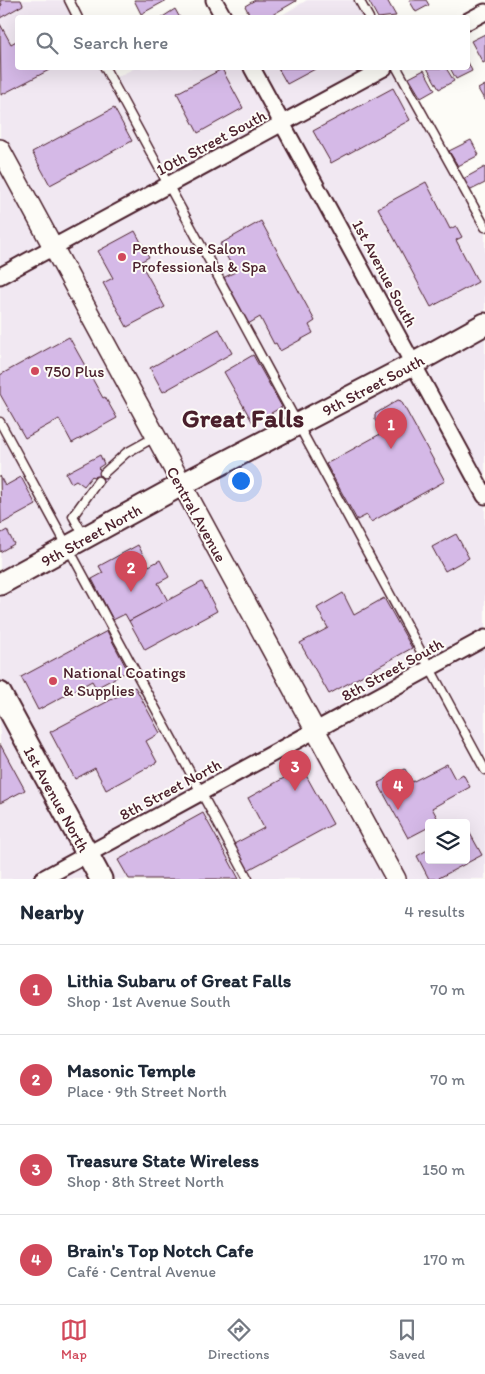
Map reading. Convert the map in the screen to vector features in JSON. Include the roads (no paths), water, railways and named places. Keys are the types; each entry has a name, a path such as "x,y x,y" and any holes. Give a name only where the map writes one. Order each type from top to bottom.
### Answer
{"main road":[{"name":"9th Street South","path":"181,485 413,364 485,324"},
{"name":"9th Street North","path":"0,584 181,485"},
{"name":"1st Avenue North","path":"0,693 101,879"}],"street":[{"path":"214,0 222,15"},
{"path":"470,20 485,12"},
{"name":"1st Avenue South","path":"253,70 284,123 485,496"},
{"name":"10th Street South","path":"0,276 380,70"},
{"name":"Central Avenue","path":"0,149 396,879"},
{"name":"8th Street South","path":"316,731 485,638"},
{"name":"8th Street North","path":"42,879 316,731"}],"lane":[{"path":"69,0 76,15"},
{"path":"360,0 368,15"},
{"path":"105,70 485,770"},
{"path":"398,70 485,227"},
{"path":"0,422 77,542 201,793 248,879"},
{"path":"104,473 126,453 155,437"},
{"path":"77,542 73,516 98,481"}],"place":[{"name":"Penthouse Salon Professionals & Spa","path":"122,257"},
{"name":"750 Plus","path":"35,371"},
{"name":"Lithia Subaru of Great Falls","path":"391,449"},
{"name":"Masonic Temple","path":"131,592"},
{"name":"National Coatings & Supplies","path":"53,681"},
{"name":"Treasure State Wireless","path":"295,791"},
{"name":"Brain's Top Notch Cafe","path":"398,810"}],"district":[{"name":"Great Falls","path":"243,418"}]}
